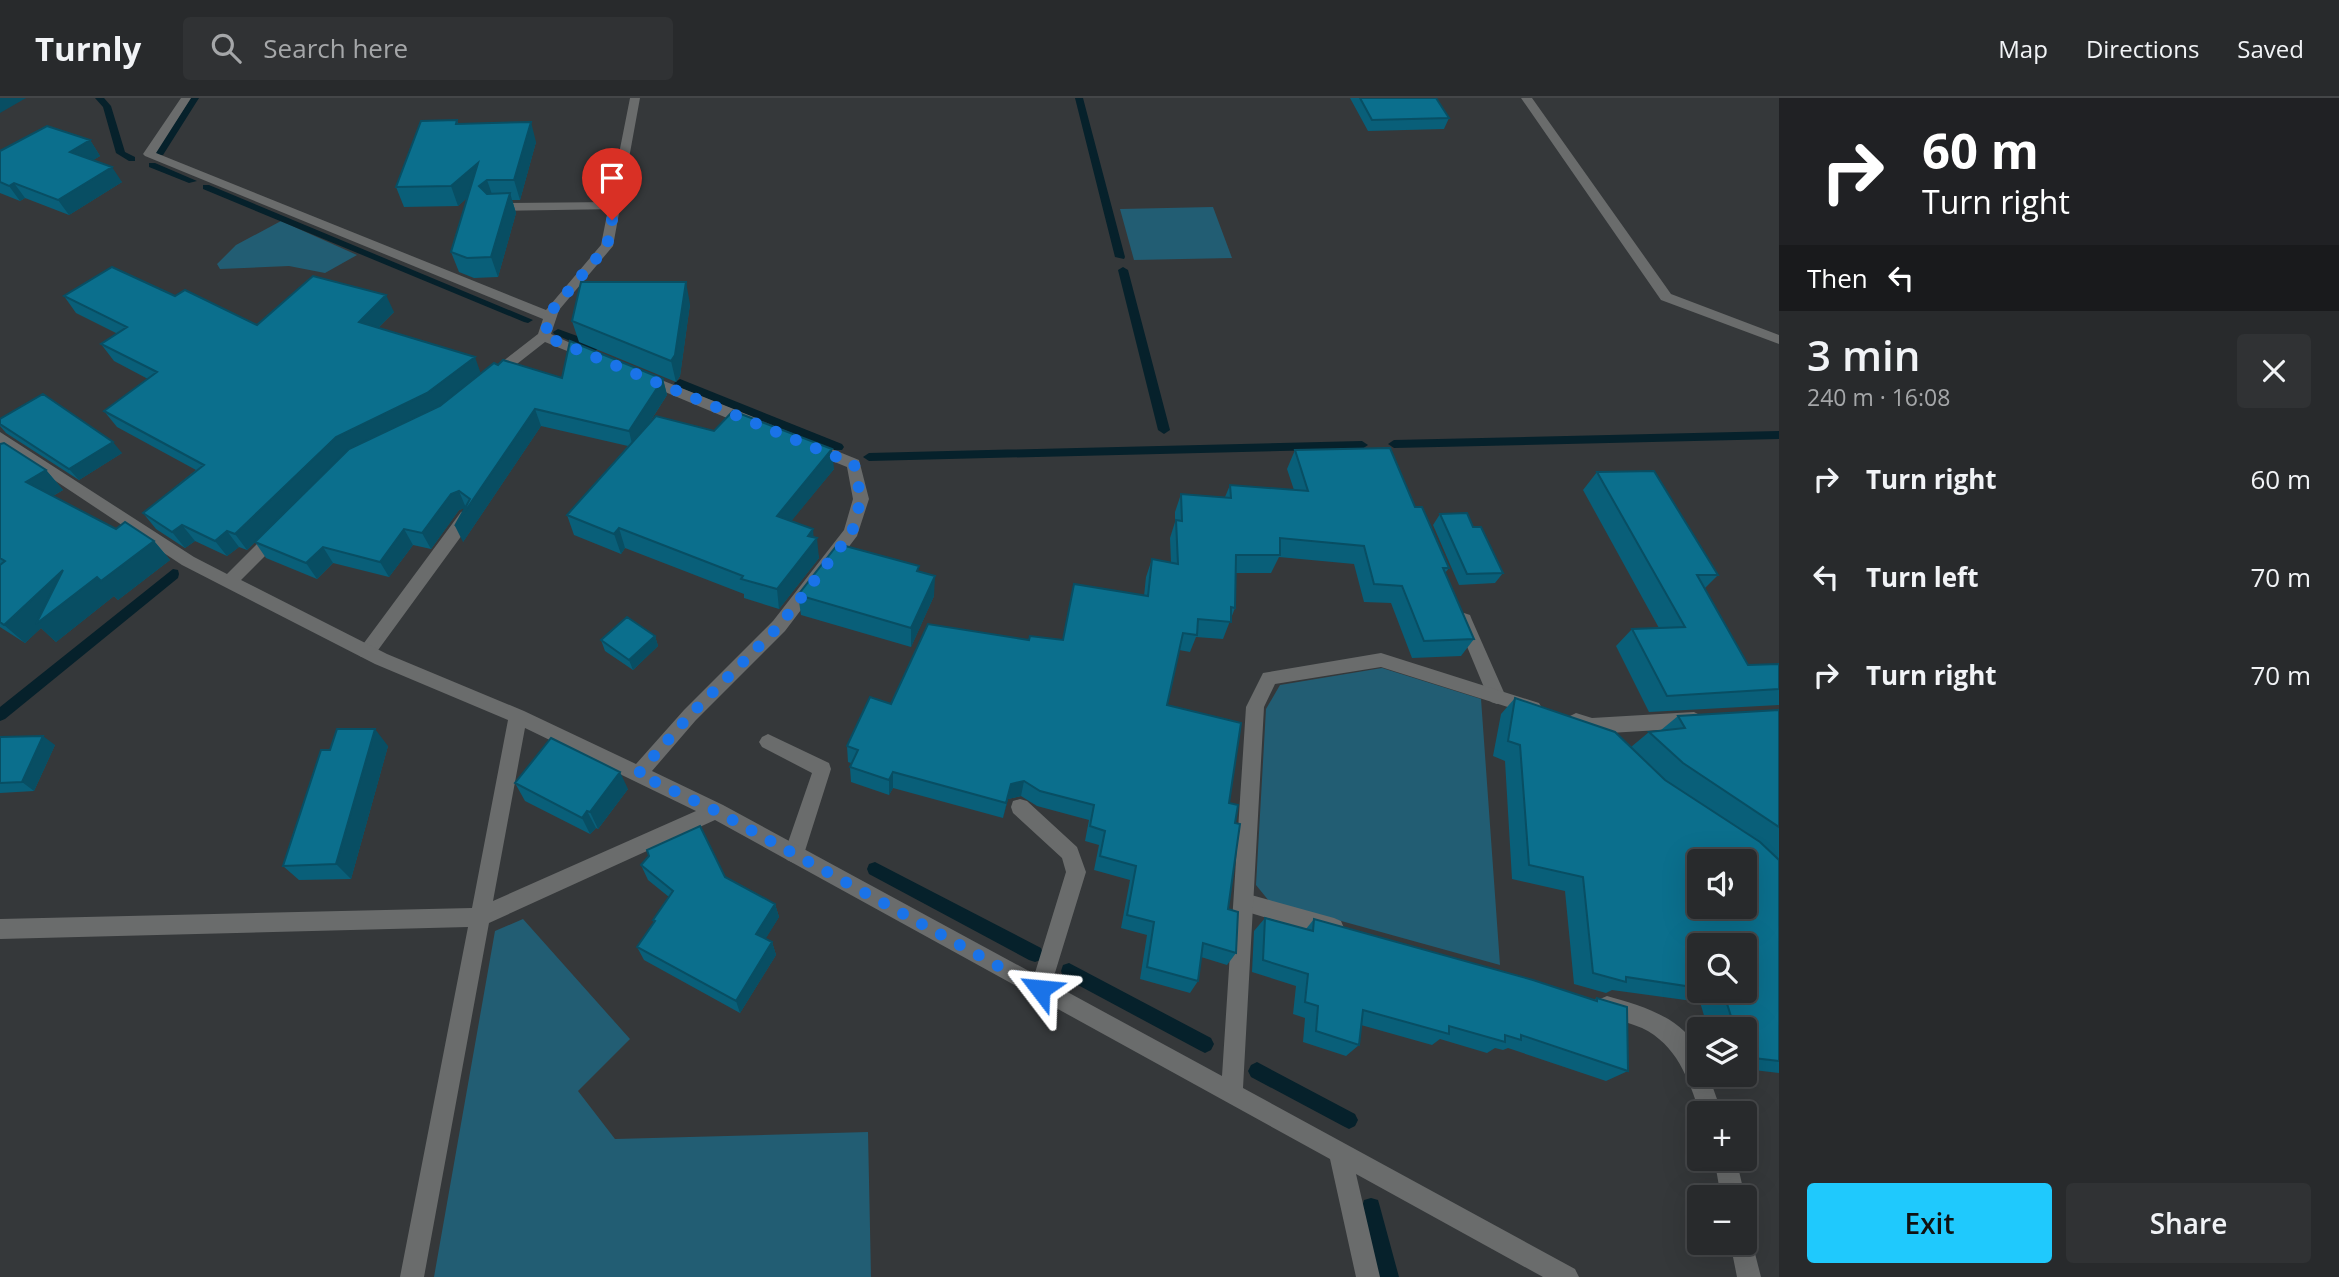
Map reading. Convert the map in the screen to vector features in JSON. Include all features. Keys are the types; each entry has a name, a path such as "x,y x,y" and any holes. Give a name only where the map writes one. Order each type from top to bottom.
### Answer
{"street":[{"path":"186,98 149,154 550,317"},
{"path":"482,384 544,336 553,309 607,246 635,98"},
{"path":"1526,98 1666,297 1779,340"},
{"path":"494,207 615,206"},
{"path":"544,336 608,363"},
{"path":"634,373 764,427"},
{"path":"0,437 15,455 188,561 367,652 518,716 716,811 1567,1277"},
{"path":"638,774 690,715 779,626 852,532 861,499 854,464 802,443"},
{"path":"367,652 467,516"},
{"path":"229,582 286,525"},
{"path":"1460,611 1497,697"},
{"path":"1232,1094 1255,707 1269,678 1381,660 1592,726 1712,719"},
{"path":"412,1277 518,716"},
{"path":"1592,726 1610,744"},
{"path":"768,742 822,769 794,853"},
{"path":"1020,807 1070,853 1076,872 1040,989"},
{"path":"0,929 480,917 716,811"},
{"path":"1244,902 1349,932"},
{"path":"1584,999 1637,1014 1680,1040 1696,1068 1707,1101"},
{"path":"1340,1153 1368,1277"},
{"path":"1745,1255 1749,1277"}],"shaded area":[{"path":"1213,207 1232,258 1134,260 1120,209"},
{"path":"281,221 357,255 325,273 289,266 220,269 217,264 236,245"},
{"path":"1382,668 1481,699 1500,965 1269,901 1256,885 1266,709 1280,685"},
{"path":"523,919 630,1039 578,1091 615,1139 868,1132 871,1277 434,1277 495,931"}],"building":[{"path":"1360,98 1436,98 1449,118 1372,120"},
{"path":"457,120 456,124 531,122 514,180 487,180 479,186 487,194 510,193 491,257 467,258 451,252 478,163 451,186 396,187 421,121"},
{"path":"47,126 90,140 70,152 112,167 58,200 14,183 9,186 0,182 0,151"},
{"path":"112,267 175,296 185,290 257,325 313,276 386,295 359,322 475,357 427,393 336,437 235,534 227,531 215,541 182,525 172,532 143,513 204,465 104,411 157,372 101,344 127,327 64,296"},
{"path":"581,282 686,282 675,355 671,361 572,321"},
{"path":"570,341 663,379 629,431 535,409 455,526 470,499 459,491 451,494 422,533 404,529 380,562 323,547 306,563 255,542 349,449 440,406 494,363 498,365 503,360 562,378"},
{"path":"43,394 113,442 69,469 0,424 0,419"},
{"path":"733,411 832,449 777,516 813,529 808,536 817,538 777,589 741,579 743,576 619,528 614,534 567,515 656,416 714,431"},
{"path":"4,443 46,470 26,482 116,529 125,522 154,541 101,581 97,577 36,624 63,570 4,625 0,622 0,565 5,561 0,558 0,444"},
{"path":"1390,448 1415,507 1422,507 1449,568 1443,568 1474,639 1424,641 1402,586 1374,584 1364,546 1280,538 1280,555 1236,555 1235,608 1231,607 1231,622 1198,619 1197,635 1183,633 1167,705 1241,723 1229,803 1238,805 1235,823 1240,824 1228,909 1238,912 1236,953 1203,943 1198,981 1147,967 1154,922 1127,915 1136,866 1100,856 1105,831 1090,826 1094,805 1040,791 1024,781 1011,784 1006,803 893,772 889,780 850,767 858,750 847,746 870,697 891,704 928,624 1029,640 1030,636 1063,640 1074,584 1148,596 1152,559 1178,564 1176,520 1182,521 1181,494 1231,498 1230,485 1308,491 1295,450"},
{"path":"1654,471 1718,575 1697,575 1748,665 1779,664 1779,689 1667,696 1632,629 1685,627 1597,472"},
{"path":"1467,513 1473,527 1481,527 1503,573 1467,574 1440,514"},
{"path":"838,544 919,566 917,571 935,576 911,628 798,595"},
{"path":"627,617 655,636 629,660 601,640"},
{"path":"1515,698 1615,732 1665,780 1760,842 1779,860 1779,1061 1757,1058 1757,1017 1731,1017 1727,1003 1757,1003 1757,933 1687,933 1687,986 1626,977 1626,982 1593,973 1583,877 1529,865 1520,745 1508,741"},
{"path":"1779,710 1779,827 1683,763 1649,732 1685,728 1678,716"},
{"path":"337,729 375,729 336,864 283,866 321,750 330,750"},
{"path":"43,736 22,782 0,783 0,737"},
{"path":"551,738 620,772 590,812 587,811 582,818 515,783"},
{"path":"700,826 725,877 775,904 756,934 772,942 736,1001 637,947 673,891 641,865 649,856 647,850"},
{"path":"1265,918 1313,931 1314,919 1533,980 1597,1001 1597,998 1627,1007 1628,1071 1521,1035 1521,1040 1505,1035 1505,1042 1449,1026 1449,1034 1363,1010 1359,1045 1316,1031 1318,1006 1305,1002 1308,974 1263,960"}],"waterway":[{"path":"99,98 107,106 121,153 132,159"},
{"path":"160,153 195,98"},
{"path":"1079,98 1120,257"},
{"path":"152,165 192,181"},
{"path":"206,187 528,320"},
{"path":"1123,270 1164,430"},
{"path":"558,332 595,347"},
{"path":"680,383 838,447"},
{"path":"1394,444 1779,435"},
{"path":"869,457 1362,445"},
{"path":"0,715 173,574"},
{"path":"875,869 1035,954"},
{"path":"1069,971 1205,1044"},
{"path":"1257,1071 1349,1120"},
{"path":"1371,1207 1389,1277"}],"route":[{"path":"612,220 607,246 553,309 544,336 854,464 861,499 852,532 779,626 690,715 638,774 716,811 1040,989"}]}
